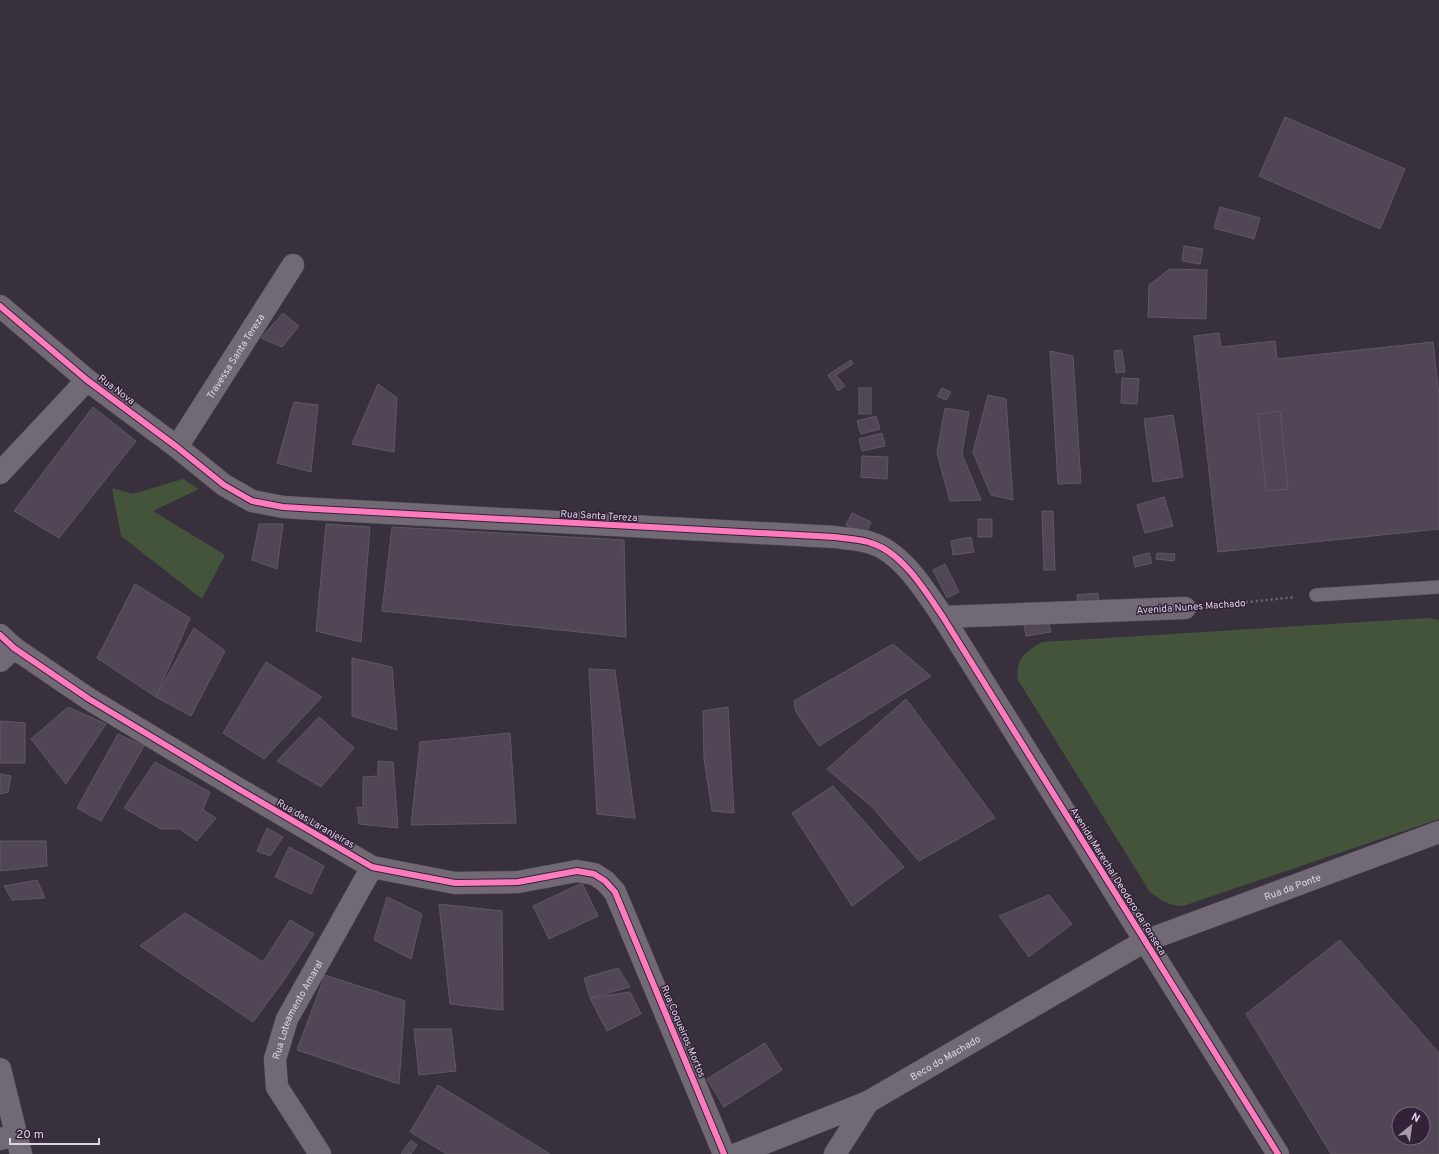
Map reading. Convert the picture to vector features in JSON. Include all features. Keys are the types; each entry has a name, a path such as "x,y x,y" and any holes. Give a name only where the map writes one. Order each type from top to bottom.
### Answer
{"street":[{"name":"Travessa Santa Tereza","path":"177,447 293,265"},
{"name":"Rua Nova","path":"0,306 87,380 177,447 224,485"},
{"path":"0,473 87,380"},
{"name":"Rua Santa Tereza","path":"224,485 252,501 283,507 835,537 858,540 872,543 886,550 896,558 920,584 943,617"},
{"name":"Avenida Nunes Machado","path":"943,617 1185,608"},
{"name":"Avenida Marechal Deodoro da Fonseca","path":"943,617 1278,1154"},
{"name":"Rua das Laranjeiras","path":"5,648 372,867 455,883 518,882 576,871 594,874 605,881 615,892 625,916"},
{"name":"Rua da Ponte","path":"1144,941 1439,832"},
{"name":"Rua Loteamento Amaral","path":"320,1154 277,1087 275,1059 287,1019 372,867"},
{"name":"Rua Coqueiros Mortos","path":"625,916 724,1154"},
{"name":"Beco do Machado","path":"737,1154 868,1102 1144,941"},
{"path":"0,1069 12,1143"},
{"path":"835,1154 868,1102"}],"lane":[{"path":"1316,595 1439,587"}],"green space":[{"path":"183,479 199,489 153,511 225,555 202,599 121,536 112,488 133,494"},
{"path":"1428,618 1439,620 1439,819 1183,906 1165,902 1150,892 1018,680 1017,673 1022,657 1042,642"}],"building":[{"path":"1285,117 1405,169 1380,229 1259,176"},
{"path":"1220,207 1260,218 1254,239 1214,228"},
{"path":"1184,246 1203,249 1200,264 1182,261"},
{"path":"1170,269 1207,270 1206,319 1148,317 1149,285"},
{"path":"283,313 299,326 282,347 261,338"},
{"path":"1219,333 1221,347 1275,341 1277,359 1433,342 1439,395 1439,529 1218,552 1194,336"},
{"path":"1122,350 1125,372 1116,373 1114,351"},
{"path":"1050,351 1073,356 1081,483 1058,484"},
{"path":"851,360 853,364 836,375 845,386 838,391 828,375"},
{"path":"1122,378 1139,379 1137,404 1121,403"},
{"path":"378,384 397,398 394,452 352,444"},
{"path":"859,388 871,388 871,414 859,414"},
{"path":"942,388 951,392 946,400 937,396"},
{"path":"988,395 1006,399 1013,500 991,495 973,452"},
{"path":"294,402 318,405 311,472 277,463"},
{"path":"93,407 136,441 59,538 14,511"},
{"path":"945,408 969,412 962,454 981,500 950,501 937,453"},
{"path":"1280,411 1288,489 1266,491 1258,414"},
{"path":"1173,415 1183,477 1153,482 1144,419"},
{"path":"876,416 880,429 861,434 857,421"},
{"path":"882,433 885,446 862,451 859,439"},
{"path":"862,456 888,457 887,479 861,477"},
{"path":"1164,497 1173,526 1145,533 1137,505"},
{"path":"1042,511 1053,511 1055,570 1044,570"},
{"path":"852,513 871,522 866,534 846,525"},
{"path":"978,519 992,519 992,537 978,537"},
{"path":"259,524 283,524 277,569 252,560"},
{"path":"326,524 370,527 361,642 316,631"},
{"path":"392,527 624,540 626,637 382,611"},
{"path":"971,537 974,552 953,555 951,541"},
{"path":"1149,553 1152,563 1135,567 1133,557"},
{"path":"1157,553 1175,554 1174,561 1156,559"},
{"path":"945,564 959,592 947,598 933,570"},
{"path":"135,584 190,618 156,697 97,658"},
{"path":"1098,593 1099,607 1078,608 1077,595"},
{"path":"1048,621 1051,632 1026,636 1024,625"},
{"path":"194,628 225,651 191,716 156,697"},
{"path":"893,644 931,676 819,746 796,712 794,701"},
{"path":"352,658 392,667 397,730 352,716"},
{"path":"266,662 322,697 264,759 223,733"},
{"path":"589,669 615,670 635,818 597,814"},
{"path":"906,699 995,818 919,861 872,807 827,769"},
{"path":"68,707 106,724 66,784 31,739"},
{"path":"728,707 734,813 712,811 704,759 703,711"},
{"path":"319,717 354,748 321,787 277,761"},
{"path":"0,721 25,723 25,763 0,763"},
{"path":"510,733 516,823 411,825 420,742"},
{"path":"118,734 144,746 101,821 77,808"},
{"path":"378,761 393,762 398,828 359,824 357,807 363,808 363,777 378,776"},
{"path":"155,762 210,792 203,810 216,818 197,841 180,829 161,829 124,808"},
{"path":"0,774 11,776 8,792 0,794"},
{"path":"833,786 904,867 852,906 792,813"},
{"path":"267,828 283,837 270,856 257,851"},
{"path":"0,841 46,841 47,866 0,871"},
{"path":"289,847 324,866 311,894 275,877"},
{"path":"37,880 45,898 12,900 4,886"},
{"path":"582,883 598,916 549,939 533,906"},
{"path":"1049,895 1072,924 1029,957 999,916"},
{"path":"387,897 422,914 411,959 374,940"},
{"path":"439,904 502,911 503,1010 450,1004"},
{"path":"185,913 263,962 290,920 314,934 284,980 253,1022 140,946"},
{"path":"1340,940 1439,1053 1439,1154 1331,1154 1246,1014"},
{"path":"618,968 630,987 590,998 584,978"},
{"path":"325,975 405,1001 399,1084 297,1050"},
{"path":"630,992 641,1014 607,1031 590,998"},
{"path":"414,1029 451,1029 456,1071 419,1075"},
{"path":"765,1043 782,1070 724,1107 707,1079"},
{"path":"438,1085 550,1154 447,1154 410,1132"},
{"path":"411,1140 417,1145 411,1154 401,1154"}],"cycle path":[{"path":"0,306 87,380 177,447 224,485 252,501 283,507 835,537 871,543 893,555 921,585 943,617 1278,1154"},
{"path":"0,635 14,648 89,699 372,867 455,883 518,882 577,871 594,874 605,881 615,892 724,1154"}]}
